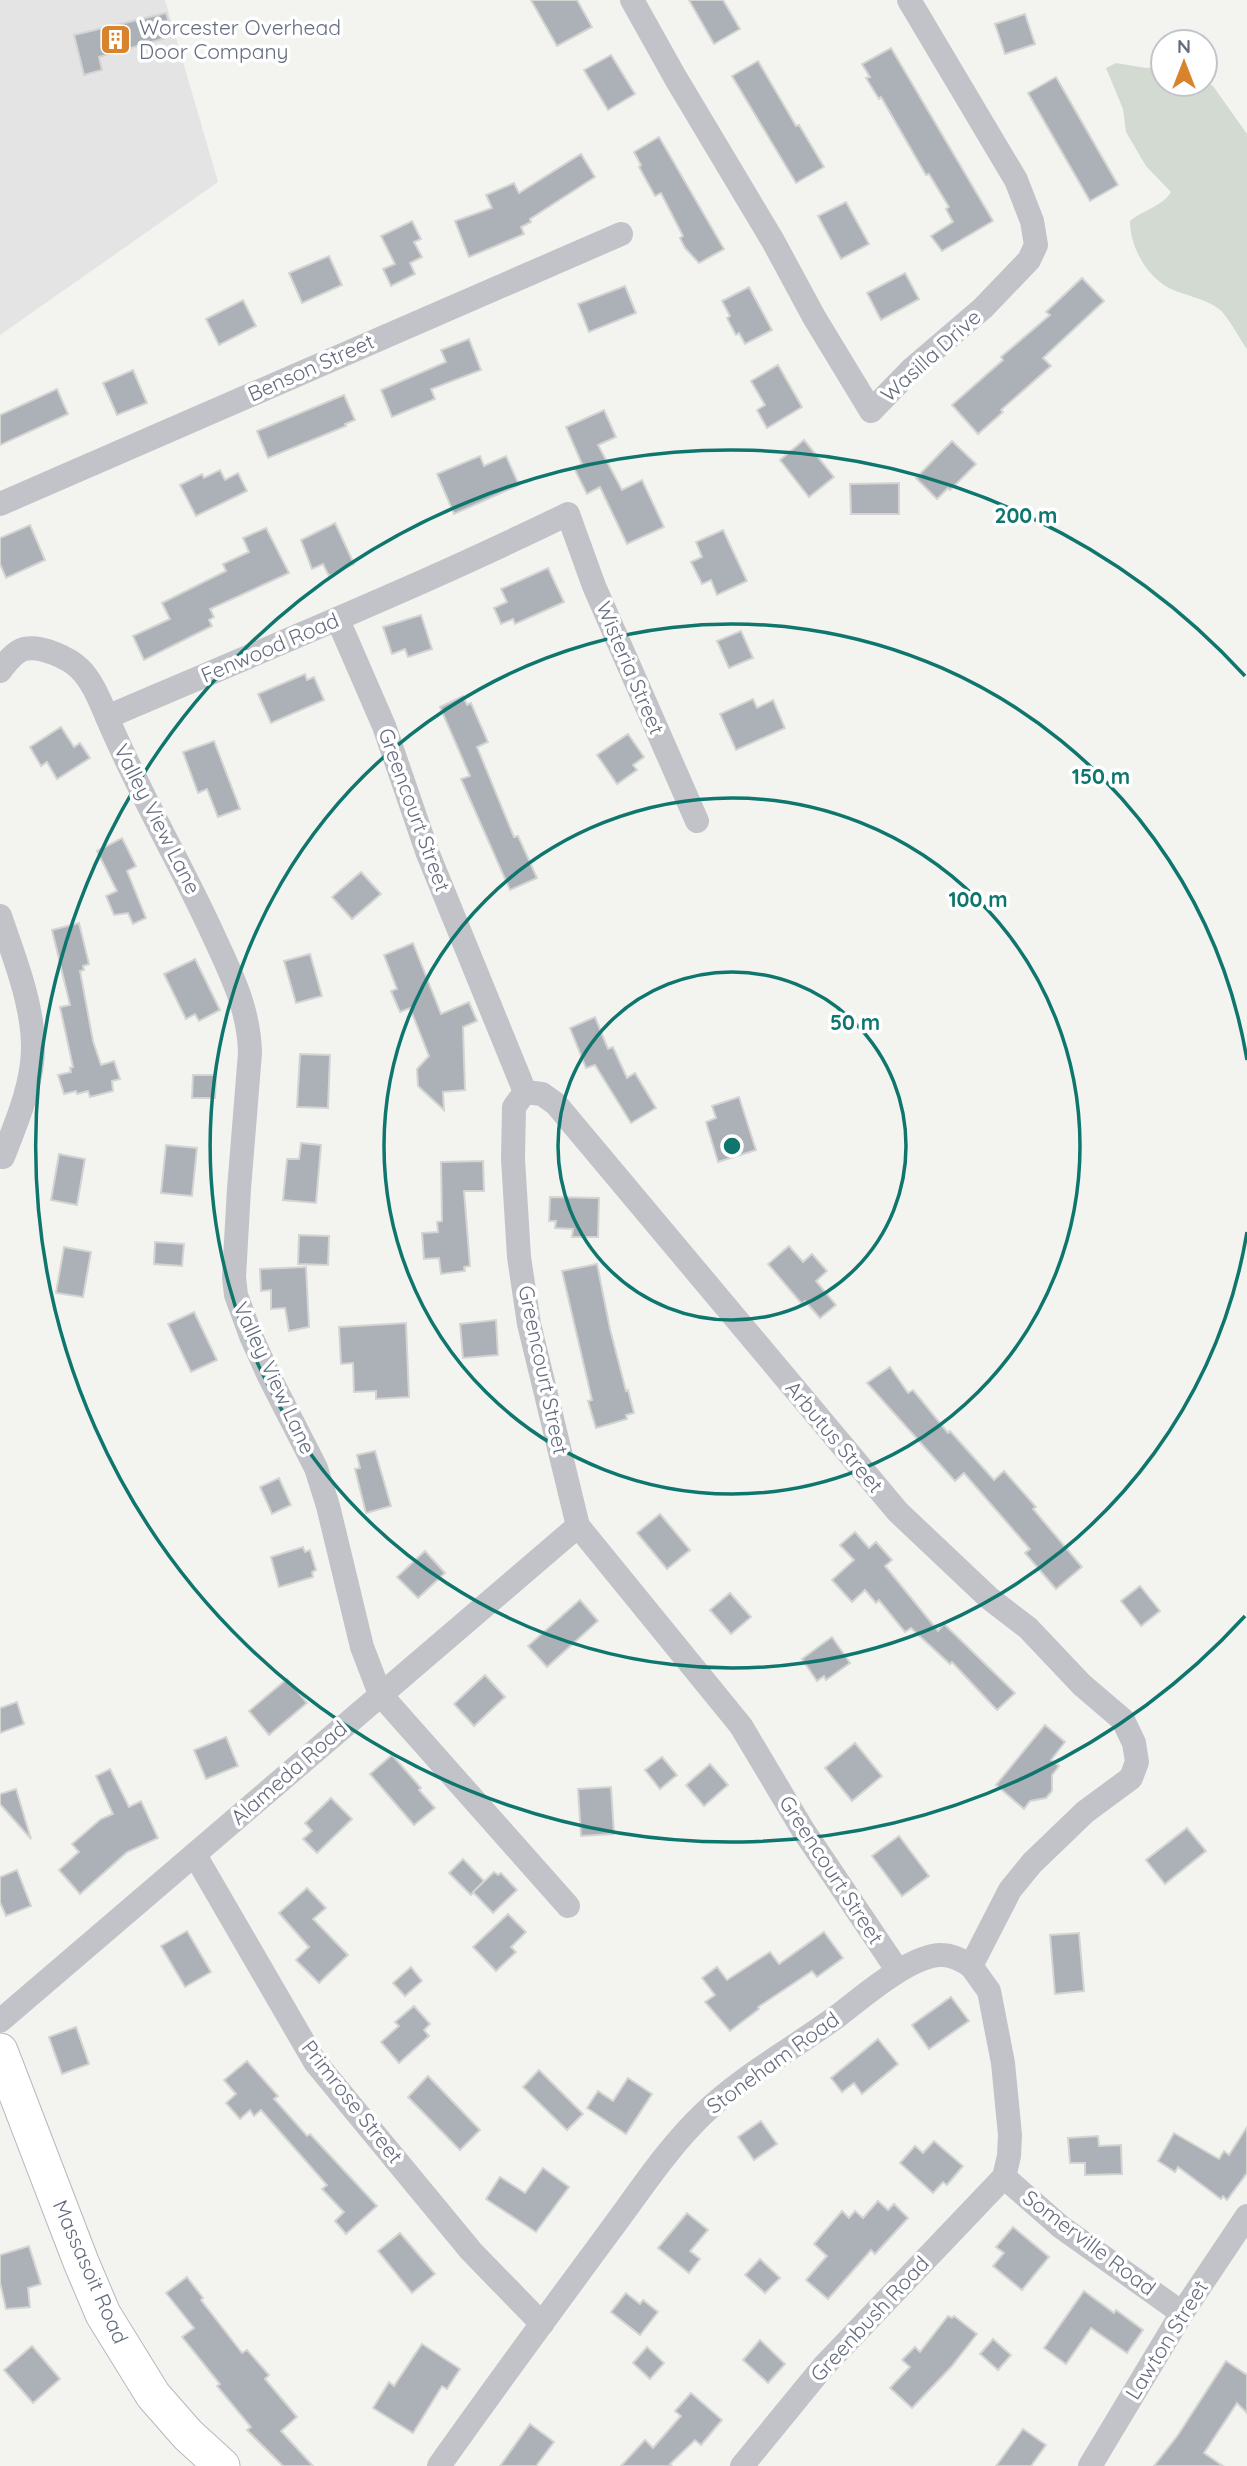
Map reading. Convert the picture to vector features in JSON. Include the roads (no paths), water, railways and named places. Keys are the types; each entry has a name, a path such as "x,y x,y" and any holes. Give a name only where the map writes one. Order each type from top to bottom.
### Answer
{"main road":[{"name":"Massasoit Road","path":"0,2051 103,2314 153,2395 188,2435 222,2466"}],"street":[{"name":"Wasilla Drive","path":"632,0 871,411 913,368 983,308 1029,260 1035,245 1032,221 1016,180 909,0"},
{"name":"Benson Street","path":"0,503 621,234"},
{"name":"Fenwood Road","path":"107,717 338,620 456,568 568,514"},
{"name":"Wisteria Street","path":"568,514 594,586 697,821"},
{"name":"Greencourt Street","path":"338,620 384,726 428,854 525,1092 514,1107 513,1159 519,1257 528,1324 578,1526 741,1726 803,1830 898,1971"},
{"path":"0,671 12,656 24,649 37,649 64,658 79,668 107,717"},
{"name":"Valley View Lane","path":"107,717 178,859 243,1000 250,1034 250,1053 239,1189 234,1277 236,1295 269,1376 316,1468 328,1506 362,1647 380,1694 568,1906"},
{"path":"0,916 25,996 33,1048 23,1102 3,1157"},
{"name":"Arbutus Street","path":"525,1092 542,1094 555,1104 898,1513 980,1590 1028,1628 1082,1685 1123,1720 1133,1743 1137,1762 1131,1778 1085,1812 1032,1863 1010,1890 971,1966"},
{"name":"Alameda Road","path":"0,2021 578,1526"},
{"name":"Primrose Street","path":"195,1855 315,2062 471,2250 542,2324"},
{"name":"Stoneham Road","path":"439,2466 661,2158 714,2104 760,2068 831,2021 898,1971 939,1954 952,1955 971,1966"},
{"name":"Somerville Road","path":"971,1966 989,1991 1003,2063 1010,2135 1004,2177 1060,2227 1182,2313"},
{"name":"Greenbush Road","path":"741,2466 822,2367 1004,2177"},
{"name":"Lawton Street","path":"1090,2466 1182,2313 1247,2216"}],"place":[{"name":"Worcester Overhead Door Company","path":"116,40"}]}
